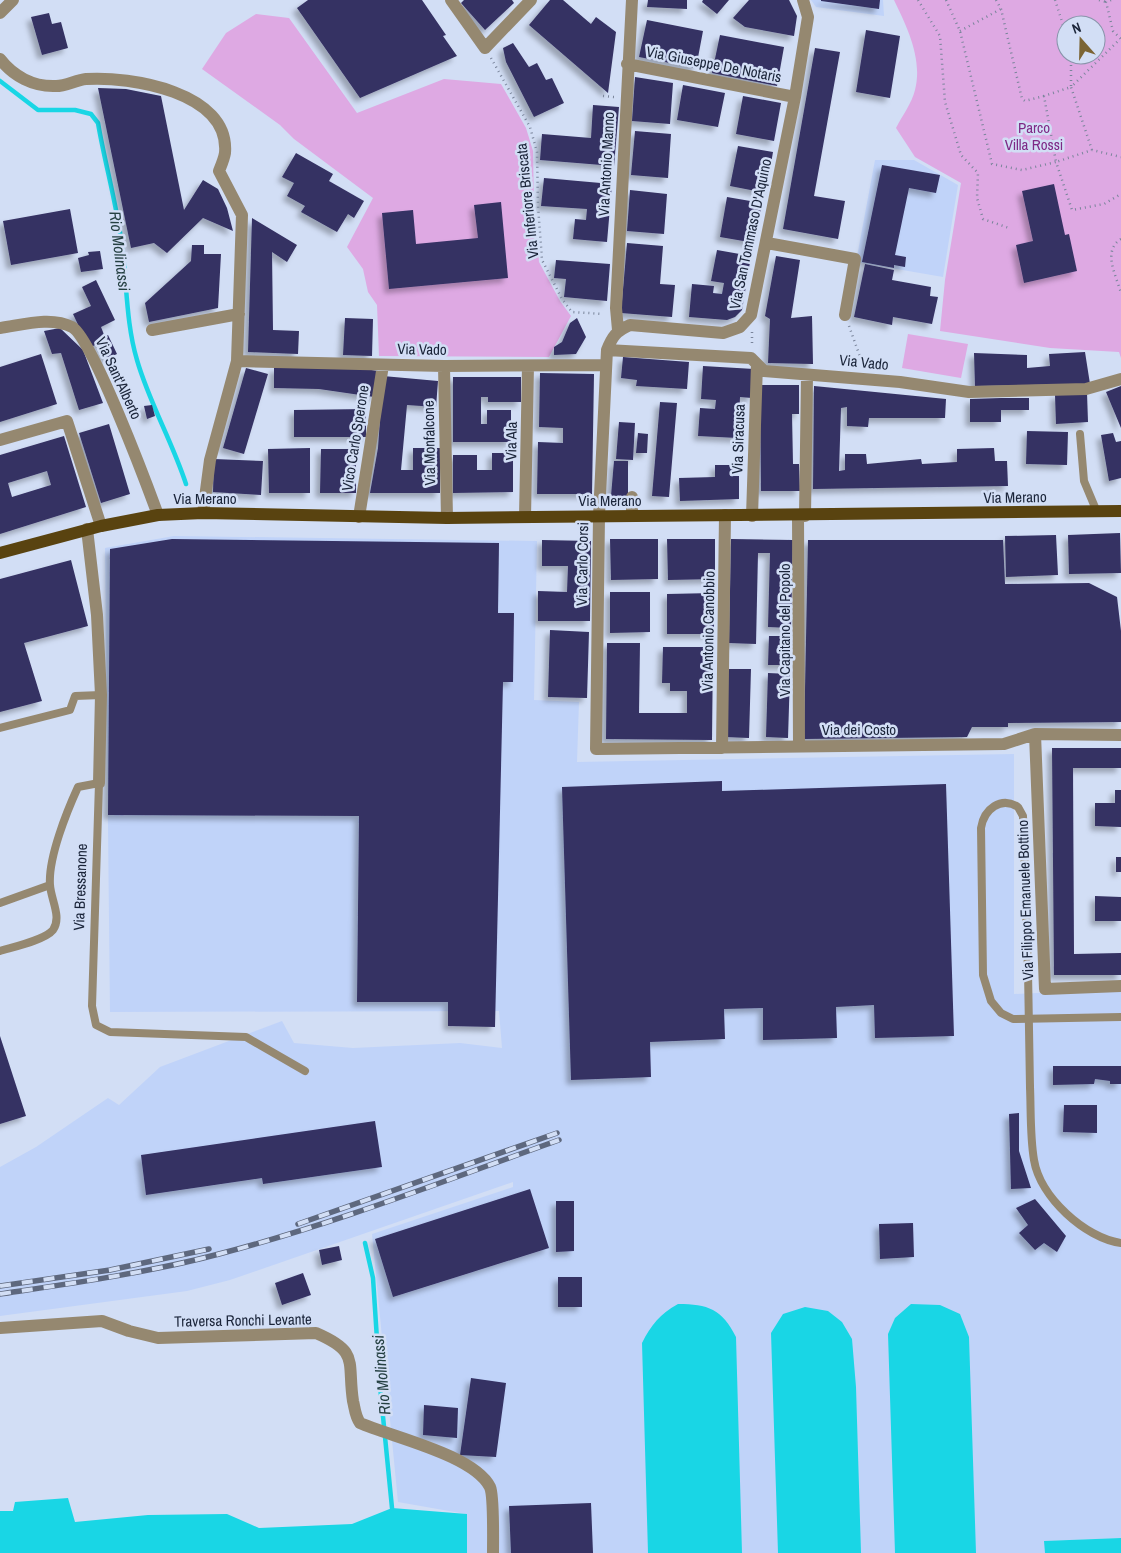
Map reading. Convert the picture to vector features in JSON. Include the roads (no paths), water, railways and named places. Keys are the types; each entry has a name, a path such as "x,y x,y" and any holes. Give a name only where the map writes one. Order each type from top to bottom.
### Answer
{"main road":[{"name":"Via Merano","path":"0,553 101,526 158,515 203,513 447,518 802,516 1121,511"}],"street":[{"path":"0,12 13,0"},
{"path":"450,0 486,48 531,0"},
{"name":"Via Antonio Manno","path":"618,330 616,316 627,64 632,0"},
{"name":"Via San Tommaso D'Aquino","path":"618,330 630,325 723,333 740,328 746,322 754,307 795,97 808,17 803,0"},
{"path":"0,59 8,70 25,81 56,86 85,79 119,81 178,93 198,102 215,119 224,142 225,155 218,171 242,215 238,361 210,460 203,513"},
{"name":"Via Giuseppe De Notaris","path":"627,64 795,97"},
{"path":"767,243 855,259 845,315"},
{"path":"152,330 238,314"},
{"name":"Via Sant'Alberto","path":"0,328 55,321 73,328 82,339 115,405 158,515"},
{"path":"607,350 612,336 618,330"},
{"name":"Via Vado","path":"607,350 754,361 764,371 806,376 837,376 969,392 1086,389 1121,378"},
{"name":"Via Carlo Corsi","path":"596,749 599,516 607,350"},
{"name":"Via Vado","path":"238,361 444,366 606,365"},
{"name":"Via Siracusa","path":"752,516 754,361"},
{"name":"Vico Carlo Sperone","path":"359,517 383,365"},
{"name":"Via Monfalcone","path":"444,366 447,518"},
{"name":"Via Ala","path":"526,517 528,366"},
{"name":"Via Capitano del Popolo","path":"799,746 806,376"},
{"path":"0,440 67,421 101,526"},
{"path":"632,497 632,516"},
{"name":"Via Antonio Canobbio","path":"722,748 725,515"},
{"name":"Via Bressanone","path":"87,529 97,615 101,695 99,783"},
{"name":"Via dei Costo","path":"596,749 1004,744 1035,734 1121,734"},
{"name":"Via Filippo Emanuele Bottino","path":"1035,734 1045,989 1121,986"},
{"name":"Traversa Ronchi Levante","path":"0,1328 102,1321 129,1331 158,1338 316,1333 335,1341 346,1351 350,1362 356,1418 360,1423 370,1428 399,1436 476,1471 490,1488 493,1553"}],"lane":[{"path":"1080,434 1084,481 1097,512"},
{"path":"0,728 70,710 75,696 101,695"},
{"path":"0,951 32,941 52,931 57,920 50,885 56,847 67,810 78,787 99,783"},
{"name":"Via Bressanone","path":"99,783 92,1006 96,1025 110,1032 246,1037 305,1072"},
{"path":"1121,1017 1013,1019 1001,1013 991,1001 983,975 981,828 989,811 997,804 1005,801 1018,807 1023,816 1028,971 1030,1087 1034,1162 1048,1195 1075,1221 1108,1241 1121,1243"},
{"path":"0,903 50,885"}],"water":[{"path":"678,1304 698,1305 713,1310 725,1320 736,1337 742,1553 648,1553 642,1343 657,1320"},
{"path":"911,1304 940,1305 960,1314 969,1337 976,1553 895,1553 888,1334 895,1318"},
{"path":"805,1307 828,1311 842,1322 852,1339 856,1387 861,1553 778,1553 771,1333 783,1314"},
{"path":"68,1498 75,1522 148,1515 227,1514 259,1528 352,1524 392,1508 467,1514 467,1553 0,1553 0,1511 13,1511 15,1502"},
{"path":"1121,1538 1121,1553 1045,1553 1044,1541"}],"waterway":[{"name":"Rio Molinassi","path":"0,81 38,110 75,110 91,114 98,123 120,231 133,346 142,376 186,484"},
{"name":"Rio Molinassi","path":"365,1243 373,1278 380,1386 392,1508"}],"railway":[{"path":"298,1224 557,1133"},
{"path":"0,1294 138,1272 219,1254 305,1229 390,1201 559,1140"},
{"path":"0,1286 110,1270 209,1249"}],"park label":[{"name":"Parco Villa Rossi","path":"1034,136"}]}
